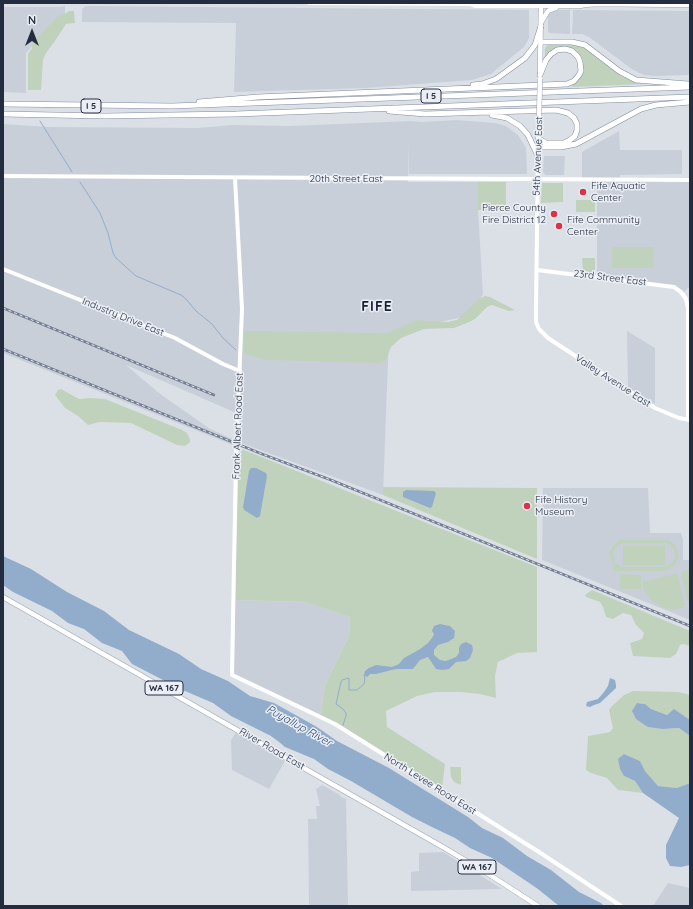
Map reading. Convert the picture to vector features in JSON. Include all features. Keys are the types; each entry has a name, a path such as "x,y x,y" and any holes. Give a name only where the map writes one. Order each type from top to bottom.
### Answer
{"highway":[{"path":"340,94 392,89 472,85 491,81 502,75 528,55 535,45 541,24"},
{"path":"541,42 572,42 585,45 625,75 636,80 690,86"},
{"path":"172,106 209,100 567,84 574,81 581,71 578,57 572,51 565,49 557,50 546,60 540,77"},
{"name":"I 5","path":"3,104 172,106 690,86"},
{"name":"I 5","path":"3,114 120,116 236,114 690,97"},
{"path":"538,147 576,144 631,114 650,106 690,102"},
{"path":"366,109 425,114 556,110 568,113 574,118 577,124 577,130 573,138 567,142 561,144 546,143 539,139"},
{"path":"471,112 501,116 514,121 528,136 538,156"}],"main road":[{"path":"578,3 584,5"},
{"path":"541,5 690,5"},
{"name":"54th Avenue East","path":"538,147 540,117 541,5"},
{"path":"541,24 548,11 563,6"},
{"name":"River Road East","path":"3,597 441,846 484,871 538,906"}],"street":[{"path":"309,3 471,4 476,6 541,5"},
{"name":"54th Avenue East","path":"538,147 536,318 537,325 541,332"},
{"name":"20th Street East","path":"3,176 690,180"},
{"name":"Frank Albert Road East","path":"232,675 236,456 242,309 234,178"},
{"name":"Industry Drive East","path":"3,269 175,338 222,364 240,371"},
{"name":"23rd Street East","path":"536,270 674,287 681,292 686,299 688,308 689,420"},
{"name":"Valley Avenue East","path":"541,332 655,408 679,418 689,420"},
{"name":"North Levee Road East","path":"232,675 335,724 539,852 621,906"}],"shaded area":[{"path":"65,6 65,16 58,17 26,53 26,93 3,92 3,7"},
{"path":"86,6 529,10 529,38 524,47 491,74 472,80 366,88 234,92 236,23 82,22 82,9"},
{"path":"552,10 570,10 570,34 548,32 548,14"},
{"path":"573,10 690,11 690,75 655,76 644,75 633,70 589,37 582,34 572,34"},
{"path":"457,120 495,123 506,126 518,135 526,148 527,174 409,174 409,144 408,182 478,182 478,210 483,294 472,315 389,333 383,495 241,443 241,415 126,365 159,393 210,429 235,440 235,446 3,353 3,124 49,127 197,128 233,125 290,126"},
{"path":"619,131 620,150 682,150 682,174 620,175 620,179 690,180 690,286 683,293 678,289 597,277 597,179 582,179 582,152"},
{"path":"544,156 565,156 564,175 546,175 543,172"},
{"path":"627,331 655,348 655,404 628,387"},
{"path":"543,488 648,488 650,533 681,533 683,540 683,560 690,560 690,620 542,560"},
{"path":"235,600 305,602 350,617 349,636 325,685 321,715 235,674"},
{"path":"236,733 285,761 269,789 232,770 231,740"},
{"path":"322,785 346,799 348,906 309,906 308,819 317,819 316,806 320,806 316,789"},
{"path":"443,852 502,889 411,891 411,872 419,871 419,853"},
{"path":"668,883 690,888 690,906 653,906"}],"green space":[{"path":"69,11 74,11 75,23 66,24 46,53 43,60 41,90 28,90 28,54 32,48 32,43 58,16"},
{"path":"547,45 571,45 583,47 621,76 644,84 572,87 583,69 582,62 565,47 559,47 552,50 545,58 545,49"},
{"path":"478,182 506,182 506,210 478,210"},
{"path":"542,183 563,183 563,202 541,203"},
{"path":"576,200 595,200 595,212 576,212"},
{"path":"612,247 654,247 653,268 612,268"},
{"path":"582,258 595,258 595,276 583,273"},
{"path":"485,296 490,297 515,310 509,311 492,305 487,307 475,319 454,328 424,329 401,338 391,347 386,360 380,363 267,360 244,354 244,331 387,333 417,320 448,322 457,320 479,299"},
{"path":"61,389 79,399 105,399 182,430 187,433 190,442 185,446 177,445 131,423 100,422 88,425 78,416 65,408 55,395 58,390"},
{"path":"239,448 537,567 537,652 517,653 498,662 495,676 496,698 480,694 461,692 435,692 417,696 386,711 387,727 445,764 442,789 361,738 321,715 325,685 349,636 350,617 305,602 235,600"},
{"path":"383,487 537,488 537,559 383,495"},
{"path":"620,540 668,540 677,548 679,558 674,566 665,571 613,571 614,567 610,557 610,551 614,544","holes":["622,543 667,543 674,549 675,558 672,563 664,567 621,567 615,563 613,554 616,547"]},
{"path":"623,546 665,546 665,565 623,565"},
{"path":"690,569 690,610 681,574 683,571"},
{"path":"620,574 641,575 641,589 620,589"},
{"path":"675,574 678,575 685,607 673,610 662,607 651,600 644,590 642,582"},
{"path":"592,590 690,631 690,646 683,644 680,645 676,654 670,658 633,656 630,643 642,639 644,633 636,625 631,615 623,613 613,619 606,617 600,602 586,597 585,595"},
{"path":"633,691 678,692 690,696 690,720 674,710 667,715 651,709 645,704 637,703 663,729 679,728 690,736 690,783 677,788 658,786 645,771 640,761 624,754 624,776 635,781 643,793 618,790 607,778 586,770 588,736 610,732 613,728 609,710 624,695"},
{"path":"450,767 461,767 461,785 454,782 451,777"}],"water":[{"path":"251,468 256,468 266,473 267,476 260,516 257,518 244,510 243,507 249,471"},
{"path":"406,490 434,491 436,493 432,507 430,508 403,497 403,492"},
{"name":"Puyallup River","path":"3,556 31,569 67,592 104,611 129,630 179,654 201,669 228,681 250,696 274,703 317,727 337,741 389,768 468,817 482,828 503,838 527,856 551,870 579,892 604,906 559,906 538,889 492,858 412,817 328,769 314,759 285,747 271,736 231,716 213,703 170,686 165,681 132,664 122,651 102,643 84,629 68,623 52,611 13,592 3,585"},
{"path":"440,624 450,626 455,631 454,638 448,642 438,645 434,650 434,655 440,660 446,661 456,657 459,653 461,644 466,642 472,645 473,650 470,658 466,661 456,662 449,669 442,670 436,669 428,657 420,660 413,669 396,669 370,674 367,677 364,675 365,671 376,665 392,667 399,664 404,658 428,643 434,634 432,631 434,626"},
{"path":"610,678 615,680 616,688 600,703 590,707 586,706 587,702 598,699 604,692 608,686"},
{"path":"637,703 645,704 651,709 667,715 674,709 690,720 690,736 679,728 663,729 648,727 636,719 632,711"},
{"path":"624,754 640,761 645,771 658,786 677,788 690,783 690,865 681,867 670,866 666,858 666,845 679,818 643,793 635,781 624,776 620,769 618,759"}],"waterway":[{"path":"40,121 72,172"},
{"path":"80,182 100,213 116,258 136,276 181,295 196,311 212,324 223,338 236,350"},
{"path":"343,725 346,713 336,704 341,682 342,680 349,678 349,690 357,690 364,684 364,675"}],"railway":[{"path":"3,308 214,395"},
{"path":"3,349 690,626"}],"place":[{"name":"Fife Aquatic Center","path":"583,192"},
{"name":"Pierce County Fire District 12","path":"554,214"},
{"name":"Fife Community Center","path":"559,226"},
{"name":"Fife History Museum","path":"527,506"}],"district":[{"name":"FIFE","path":"377,307"}]}
